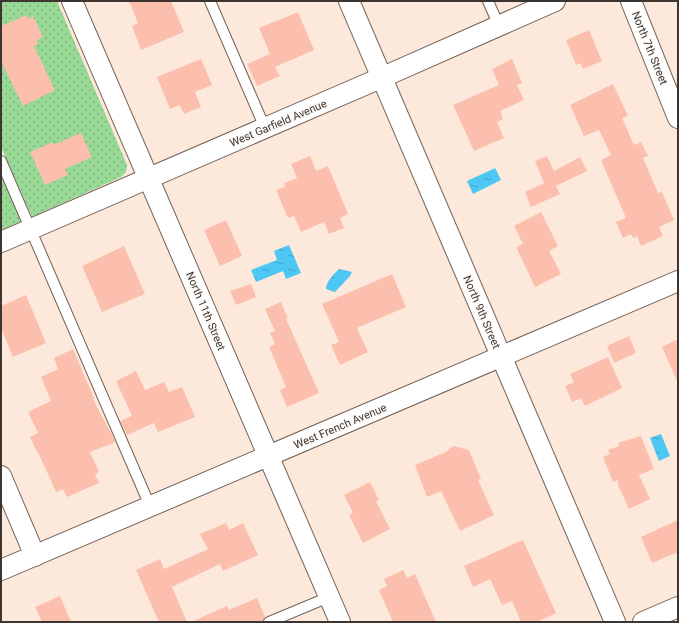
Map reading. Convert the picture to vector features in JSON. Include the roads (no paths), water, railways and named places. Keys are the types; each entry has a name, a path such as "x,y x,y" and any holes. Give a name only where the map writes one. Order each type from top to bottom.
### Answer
{"street":[{"name":"North 11th Street","path":"72,1 267,456 340,622"},
{"name":"North 9th Street","path":"349,1 615,622"},
{"name":"West Garfield Avenue","path":"1,242 383,78 555,1"},
{"name":"North 7th Street","path":"631,1 678,118"},
{"name":"West French Avenue","path":"1,570 267,456 502,358 678,281"},
{"path":"1,476 35,556"},
{"path":"643,622 678,607"}],"lane":[{"path":"210,1 265,128"},
{"path":"488,1 499,26"},
{"path":"1,161 32,229 150,506"},
{"path":"270,622 329,597"}],"water":[{"path":"495,168 501,180 473,194 467,181"},
{"path":"289,245 301,273 286,279 283,271 256,282 251,270 277,260 274,251"},
{"path":"339,269 352,272 335,292 326,289 329,280"},
{"path":"661,434 670,456 659,461 650,438"}]}
